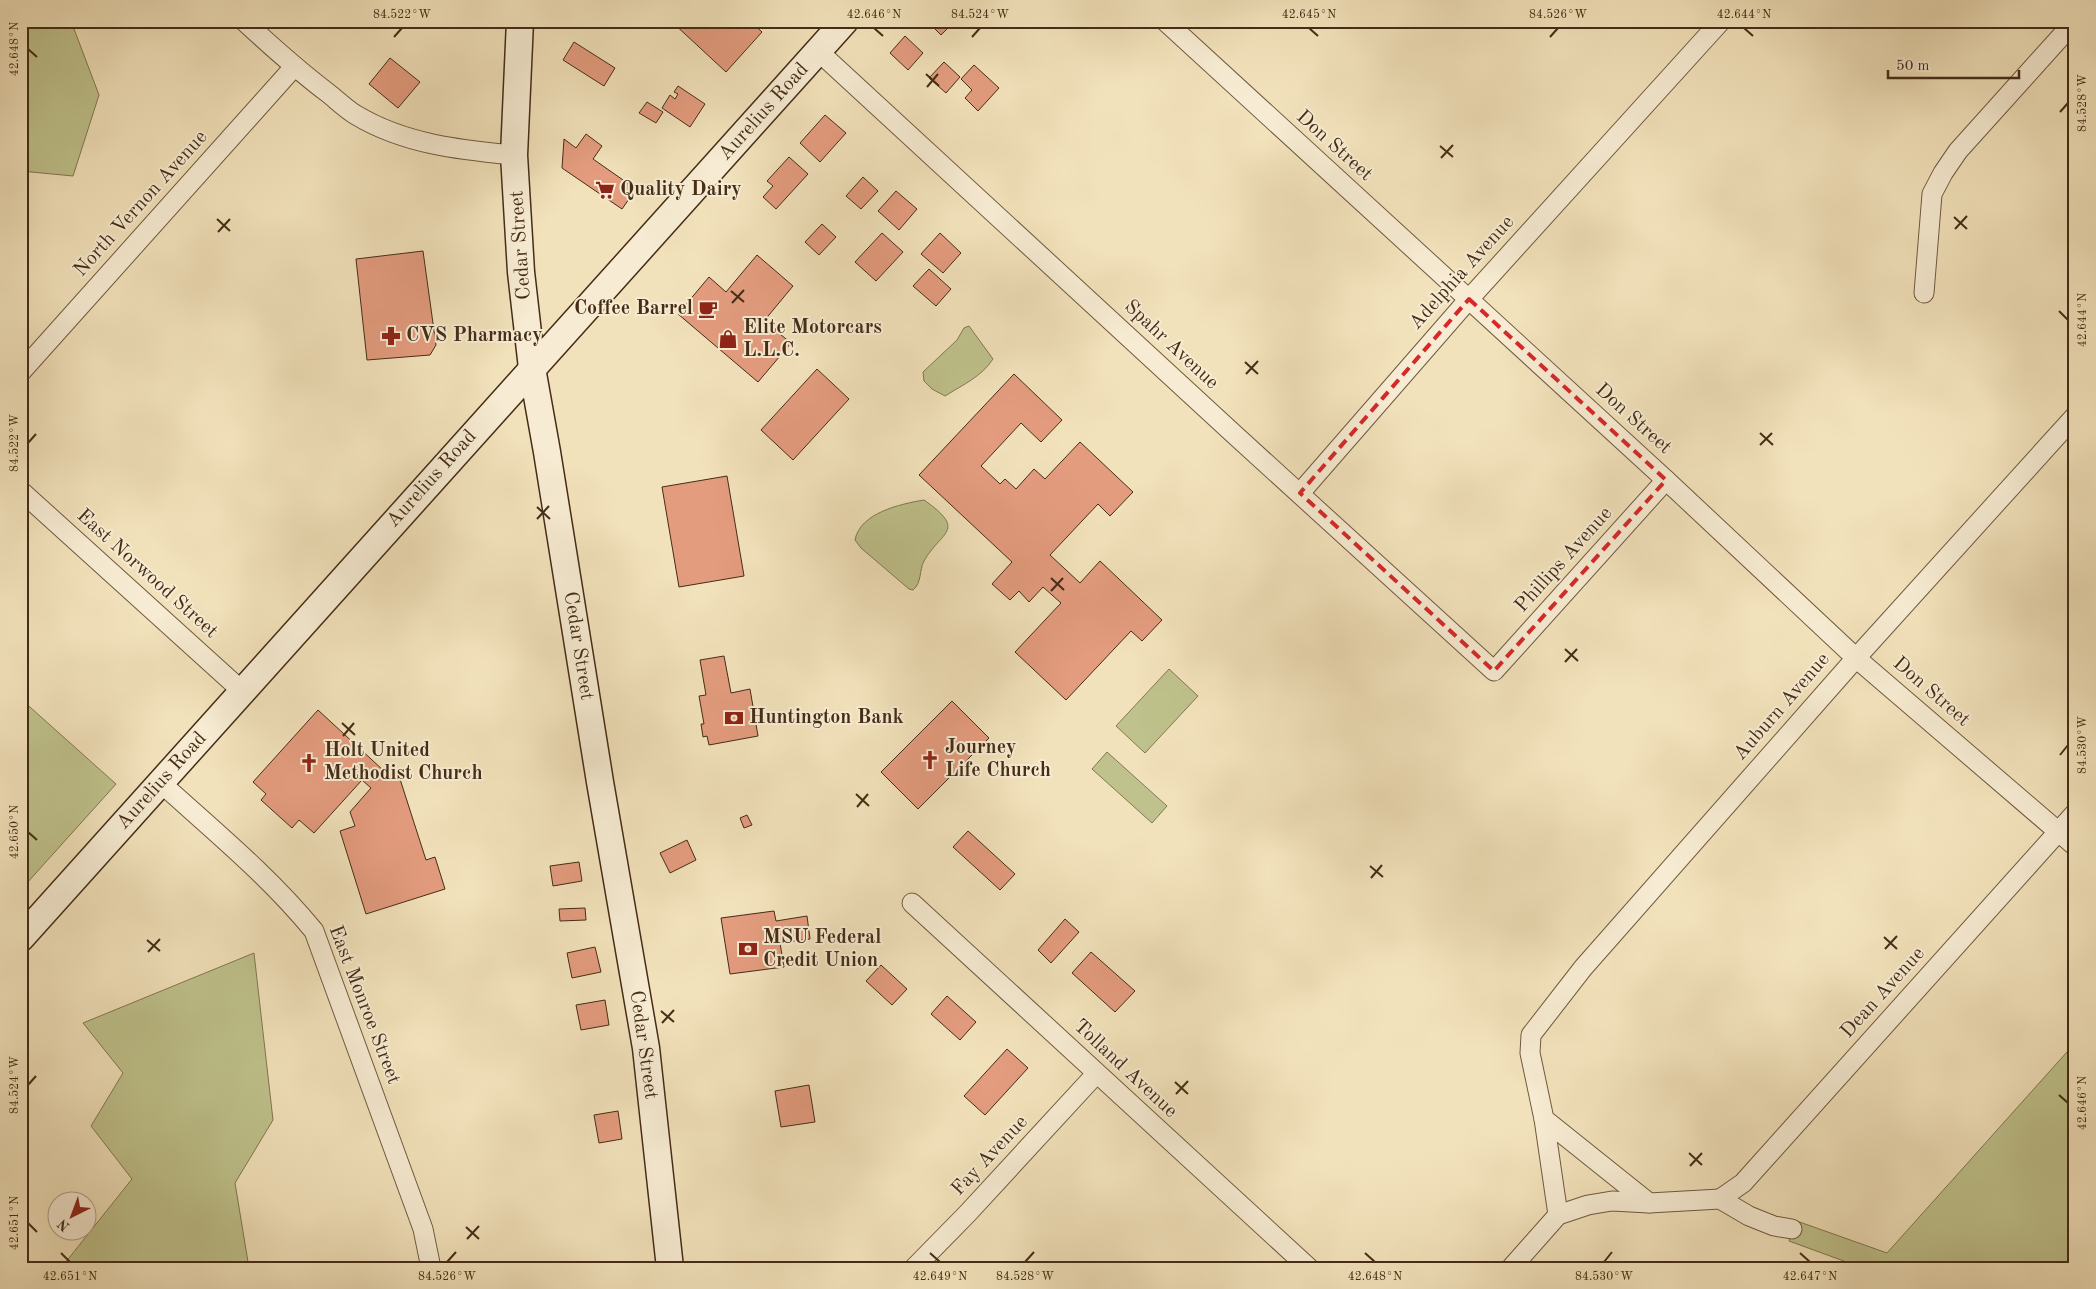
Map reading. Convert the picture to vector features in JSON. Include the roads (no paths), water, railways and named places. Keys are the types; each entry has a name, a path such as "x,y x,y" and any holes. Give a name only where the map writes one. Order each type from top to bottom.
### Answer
{"main road":[{"name":"Cedar Street","path":"520,21 514,155 521,272 532,368 548,452 603,801 646,1048 670,1268"},
{"name":"Aurelius Road","path":"21,938 844,21"}],"street":[{"path":"244,21 294,67 356,115 402,136 449,148 514,155"},
{"name":"Don Street","path":"1165,21 1666,480 1856,658 2075,846"},
{"name":"Adelphia Avenue","path":"1300,493 1469,299 1721,21"},
{"path":"1924,293 1932,194 1943,173 1958,151 2075,21"},
{"name":"Spahr Avenue","path":"818,51 1494,671"},
{"name":"North Vernon Avenue","path":"21,372 294,67"},
{"name":"Auburn Avenue","path":"1544,1119 1530,1053 1531,1035 1583,968 1856,658 2075,416"},
{"name":"Phillips Avenue","path":"1494,671 1666,480"},
{"name":"East Norwood Street","path":"21,491 242,691"},
{"name":"East Monroe Street","path":"161,783 260,873 292,904 314,931 423,1229 430,1268"},
{"name":"Dean Avenue","path":"1720,1199 1743,1183 2075,812"},
{"name":"Tolland Avenue","path":"912,903 1309,1268"},
{"name":"Fay Avenue","path":"914,1268 967,1214 1096,1074"},
{"path":"1544,1119 1649,1203"},
{"path":"1544,1119 1558,1215"},
{"path":"1511,1268 1558,1215 1588,1205 1612,1201 1649,1203 1720,1199 1749,1216 1774,1226 1792,1230"}],"place":[{"name":"Quality Dairy","path":"605,190"},
{"name":"Coffee Barrel","path":"708,309"},
{"name":"CVS Pharmacy","path":"391,336"},
{"name":"Elite Motorcars L.L.C.","path":"728,339"},
{"name":"Huntington Bank","path":"734,718"},
{"name":"Journey Life Church","path":"930,760"},
{"name":"Holt United Methodist Church","path":"309,763"},
{"name":"MSU Federal Credit Union","path":"748,949"}]}
